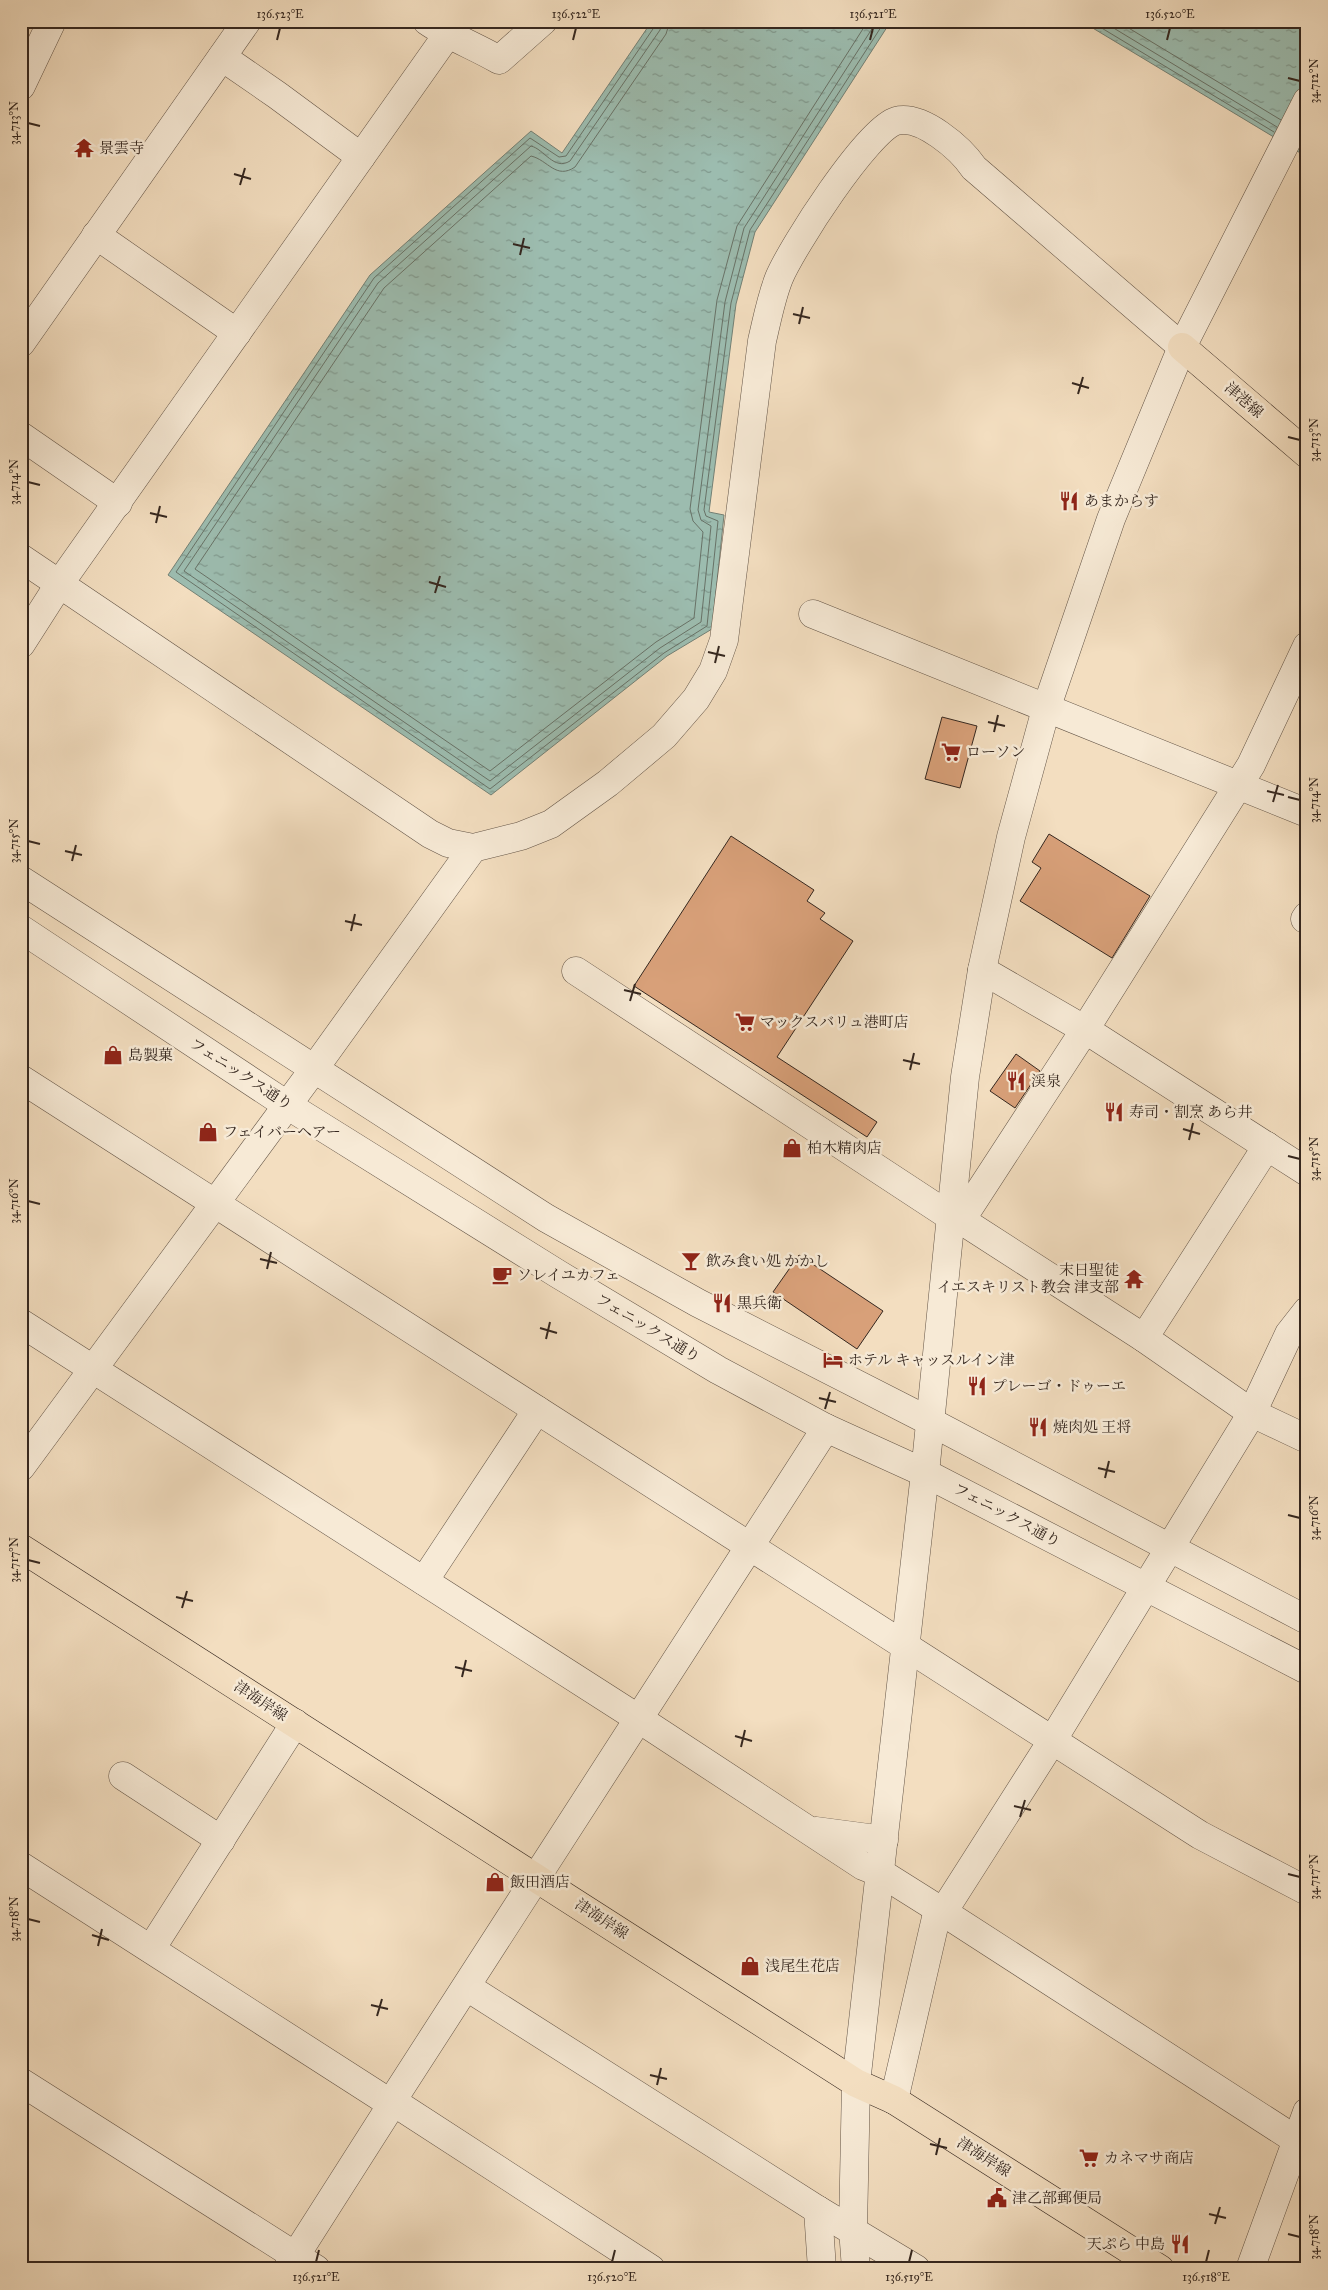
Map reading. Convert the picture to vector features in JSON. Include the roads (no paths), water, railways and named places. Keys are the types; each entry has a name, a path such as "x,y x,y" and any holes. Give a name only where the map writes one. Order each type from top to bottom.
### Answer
{"main road":[{"name":"津港線","path":"1182,347 1307,454"},
{"name":"津海岸線","path":"21,1548 856,2083 894,2100 1160,2269"}],"street":[{"path":"21,86 52,21"},
{"path":"21,342 247,21"},
{"path":"21,644 60,583 361,158 444,26 499,60 543,21"},
{"path":"222,57 277,95 361,158"},
{"path":"856,2269 853,2229 856,2083 881,1873 929,1421 956,1218 965,1077 982,970 1011,837 1046,709 1111,519 1182,347 1307,101"},
{"path":"21,558 430,834 448,842 473,848 521,836 551,824 608,782 664,736 696,699 713,671 724,640 762,341 773,296 791,253 862,148 880,130 896,121 907,120 922,124 936,132 966,156 974,168 1182,347"},
{"path":"96,235 237,332"},
{"path":"21,436 118,503"},
{"path":"812,614 1307,813"},
{"path":"956,1218 1084,1031 1251,765 1307,646"},
{"path":"21,1467 314,1069 473,848"},
{"path":"21,880 546,1218 698,1303 1170,1546 1307,1620"},
{"name":"フェニックス通り","path":"21,929 287,1105 558,1274 718,1370 826,1428 924,1472 1307,1670"},
{"path":"982,970 1084,1031 1089,1032 1307,1172"},
{"path":"576,971 1144,1338 1252,1413 1307,1439"},
{"path":"21,1080 1200,1835 1307,1891"},
{"path":"1144,1338 1267,1146"},
{"path":"894,2100 941,1911 1052,1741 1146,1588 1252,1413 1289,1334 1307,1310"},
{"path":"21,1323 639,1719 808,1831 863,1866 881,1873 941,1911 1302,2144"},
{"path":"424,1581 537,1410"},
{"path":"21,2082 299,2264 391,2102 538,1878 826,1428"},
{"path":"151,1949 295,1723"},
{"path":"123,1776 221,1840"},
{"path":"808,1831 884,1840"},
{"path":"21,1866 651,2269"},
{"path":"467,1986 818,2210 853,2229 916,2269"},
{"path":"1250,2269 1302,2144 1307,2112"},
{"path":"818,2210 822,2269"}],"water":[{"path":"652,21 891,21 755,232 736,304 709,512 724,515 712,629 667,656 491,795 168,575 370,275 531,131 562,153"},
{"path":"1081,21 1307,21 1307,157"}],"place":[{"name":"景雲寺","path":"84,148"},
{"name":"あまからす","path":"1069,501"},
{"name":"ローソン","path":"951,752"},
{"name":"マックスバリュ港町店","path":"745,1022"},
{"name":"島製菓","path":"113,1055"},
{"name":"渓泉","path":"1016,1081"},
{"name":"寿司・割烹 あら井","path":"1114,1112"},
{"name":"フェイバーヘアー","path":"208,1132"},
{"name":"柏木精肉店","path":"792,1148"},
{"name":"飲み食い処 かかし","path":"691,1261"},
{"name":"ソレイユカフェ","path":"502,1275"},
{"name":"末日聖徒 イエスキリスト教会 津支部","path":"1134,1279"},
{"name":"黒兵衛","path":"722,1303"},
{"name":"ホテル キャッスルイン津","path":"833,1360"},
{"name":"プレーゴ・ドゥーエ","path":"977,1386"},
{"name":"焼肉処 王将","path":"1038,1427"},
{"name":"飯田酒店","path":"495,1882"},
{"name":"浅尾生花店","path":"750,1966"},
{"name":"カネマサ商店","path":"1089,2158"},
{"name":"津乙部郵便局","path":"997,2198"},
{"name":"天ぷら 中島","path":"1180,2244"}]}
